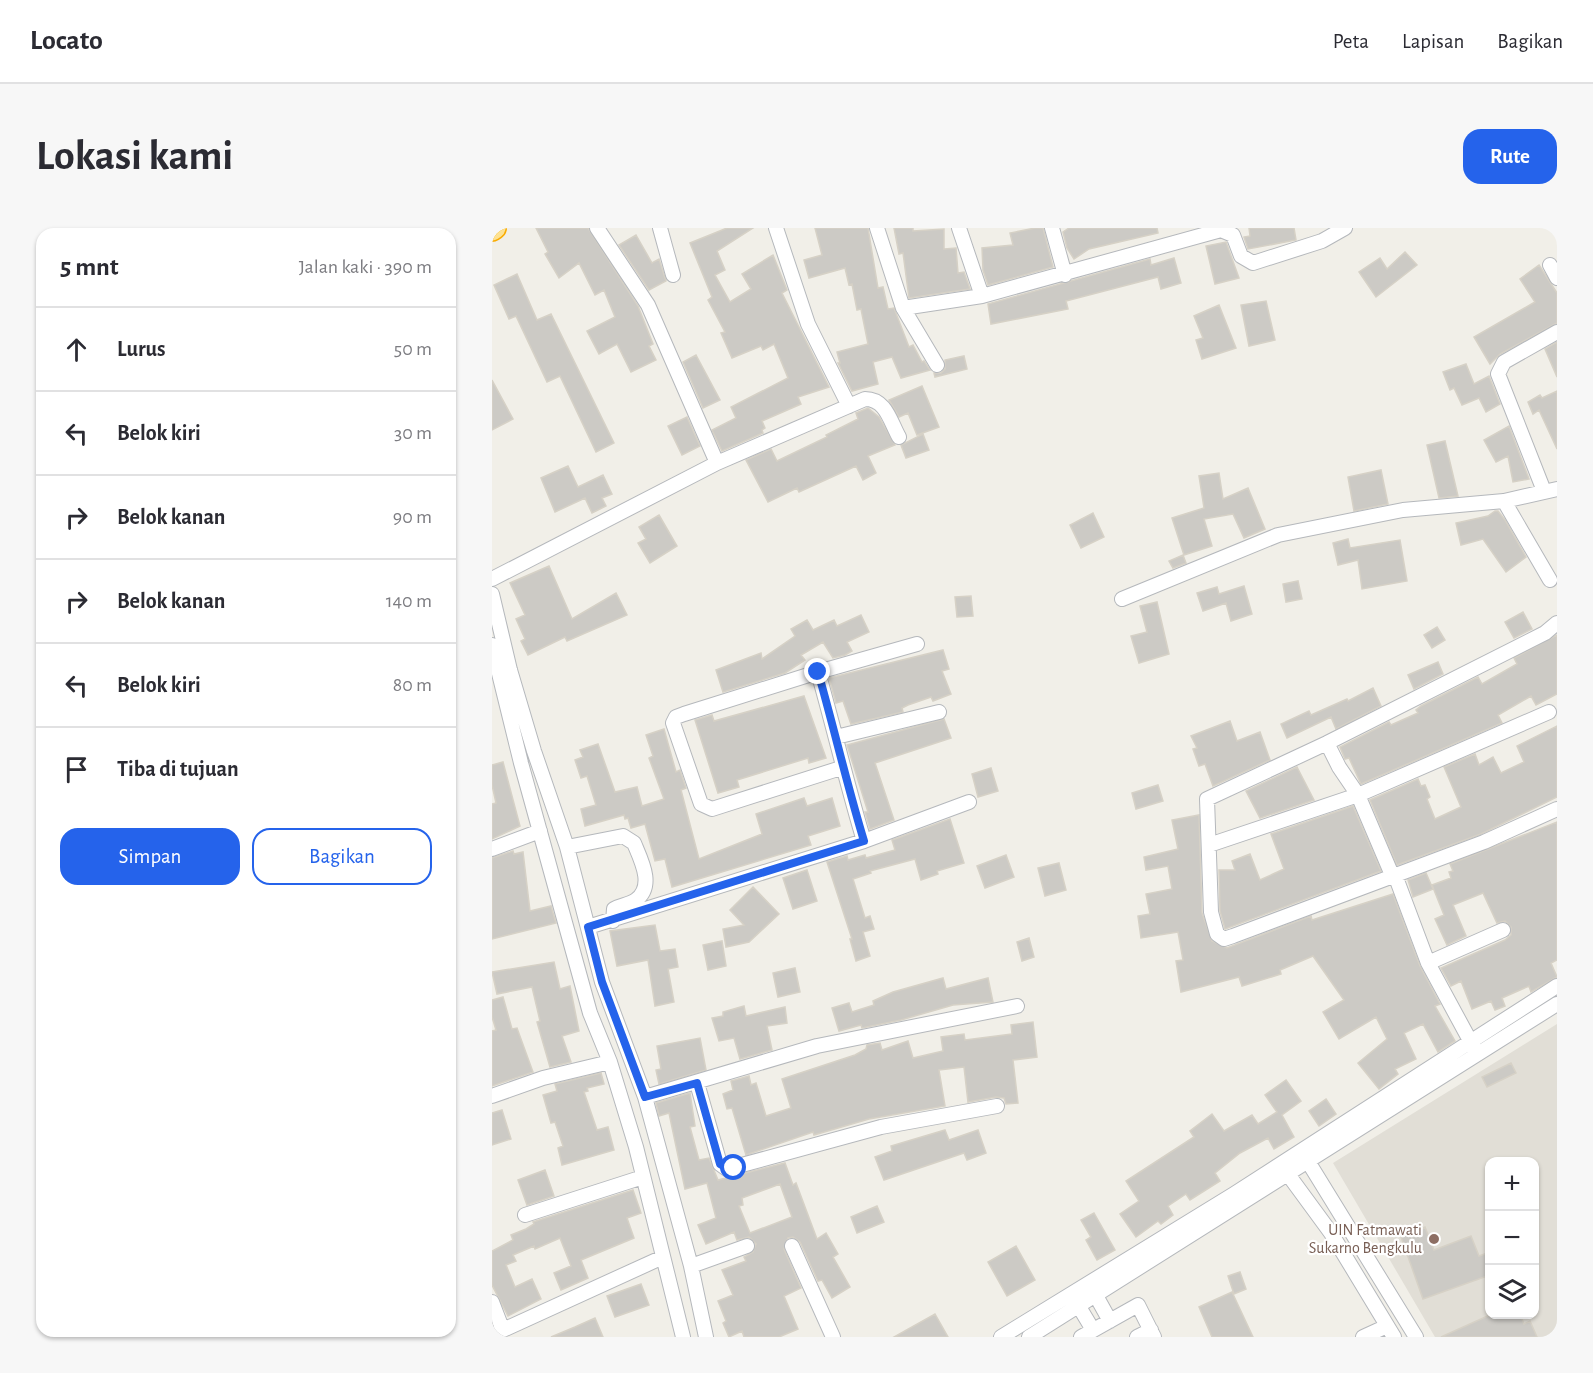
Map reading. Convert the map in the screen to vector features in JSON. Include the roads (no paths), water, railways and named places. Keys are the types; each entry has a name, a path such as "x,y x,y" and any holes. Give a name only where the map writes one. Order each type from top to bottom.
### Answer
{"street":[{"path":"597,228 648,305 717,463"},
{"path":"660,228 673,275"},
{"path":"776,228 808,324 849,406"},
{"path":"878,228 903,308 937,365"},
{"path":"959,228 982,296"},
{"path":"1052,228 1065,274"},
{"path":"903,308 982,296 1221,230 1233,235 1241,255 1247,261 1259,263 1322,240 1345,228"},
{"path":"1550,265 1557,278"},
{"path":"1122,599 1278,536 1403,510 1504,501 1551,490 1498,374 1504,362 1557,332"},
{"path":"492,579 717,463 865,399 878,400 899,437"},
{"path":"1504,501 1550,580"},
{"path":"492,594 510,670 534,751 567,847 592,948 645,1097 691,1266 706,1337"},
{"path":"1557,623 1545,633 1328,743 1207,799 1211,912 1217,934 1224,939 1484,842 1557,809"},
{"path":"841,768 712,809 706,808 701,804 673,723 676,717 818,672 917,644"},
{"path":"492,645 590,1013 610,1062 643,1177 683,1337"},
{"path":"818,672 836,737 841,768 864,841"},
{"path":"836,737 939,712"},
{"path":"1209,845 1358,795 1549,712"},
{"path":"1328,743 1339,767 1358,795 1394,875 1428,963 1469,1041 1480,1054"},
{"path":"588,927 864,841 969,802"},
{"path":"492,849 540,831"},
{"path":"567,847 623,836 634,843 646,884 640,897 614,909 613,921"},
{"path":"1428,963 1503,930"},
{"path":"575,955 592,948"},
{"path":"1029,1337 1469,1041 1557,986"},
{"path":"1001,1337 1287,1173 1304,1154 1480,1054 1557,1004"},
{"path":"645,1097 817,1046 1017,1006"},
{"path":"492,1096 555,1075 610,1062"},
{"path":"697,1083 720,1164 727,1168 881,1127 997,1106"},
{"path":"1304,1154 1416,1337"},
{"path":"1287,1173 1338,1246 1390,1331 1363,1337"},
{"path":"525,1215 643,1177"},
{"path":"1338,1246 1353,1237"},
{"path":"691,1266 747,1246"},
{"path":"792,1246 833,1337"},
{"path":"492,1302 497,1331 663,1257"},
{"path":"1095,1294 1110,1321"},
{"path":"1078,1305 1087,1334 1138,1305 1152,1333 1137,1337"}],"place":[{"name":"UIN Fatmawati Sukarno Bengkulu","path":"1434,1239"}]}
